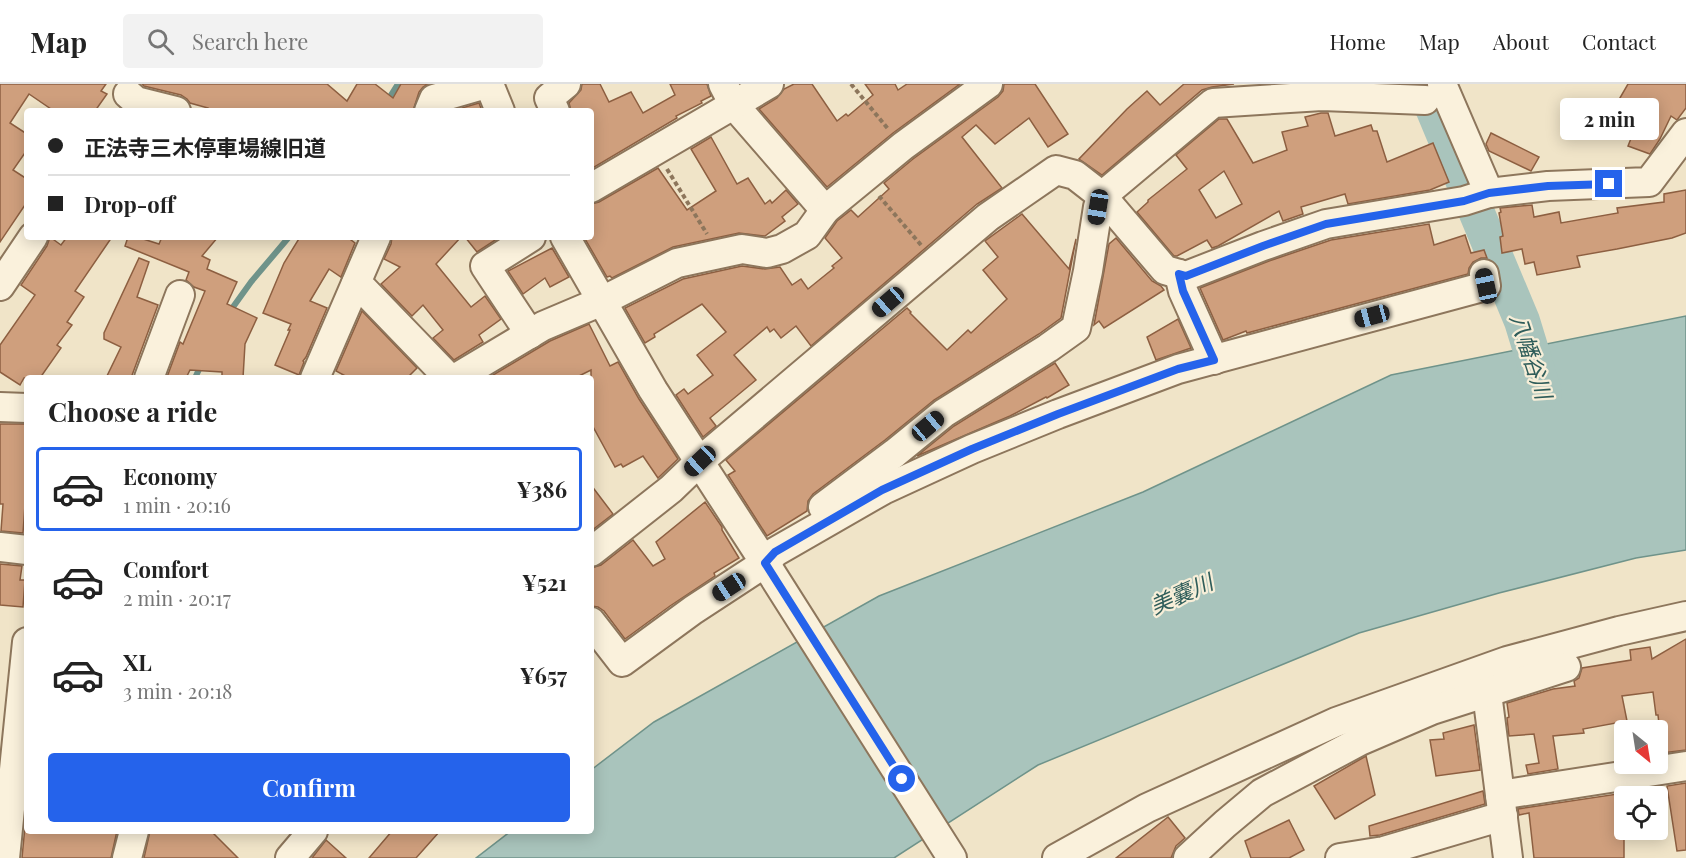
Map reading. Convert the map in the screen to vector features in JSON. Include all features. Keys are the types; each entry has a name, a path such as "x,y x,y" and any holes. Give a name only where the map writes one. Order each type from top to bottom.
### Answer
{"street":[{"path":"432,101 488,84 499,108"},
{"path":"554,108 549,98 566,84"},
{"path":"594,186 655,151 729,95 769,84"},
{"path":"461,375 543,326 602,301 677,262 742,249 767,253 782,249 807,235 825,210 903,147 988,84"},
{"path":"770,558 771,546 896,453 944,413 1076,328 1102,196 1207,93 1322,96 1434,92 1489,193"},
{"path":"729,95 825,210"},
{"path":"126,96 164,108"},
{"path":"594,550 671,489 700,461 988,217 1056,170 1075,175 1102,196 1165,270 1186,276 1326,224 1464,201 1489,193 1548,186 1649,182 1686,133"},
{"path":"0,286 31,240"},
{"path":"316,375 375,240"},
{"path":"526,240 484,266 530,334"},
{"path":"568,240 653,390 700,461 770,558 952,858"},
{"path":"1179,274 1183,291 1214,360"},
{"path":"594,626 622,662 770,558 882,490 972,449 1178,369 1486,286 1484,274"},
{"path":"356,284 446,375"},
{"path":"150,375 181,295"},
{"path":"0,407 24,408"},
{"path":"0,547 24,550"},
{"path":"1057,858 1147,808 1336,722 1507,661 1686,616"},
{"path":"1188,858 1262,793 1360,741 1432,710 1566,668"},
{"path":"5,858 24,670"},
{"path":"1487,693 1508,858"},
{"path":"1340,858 1384,851 1502,805 1686,766"},
{"path":"127,858 133,834"},
{"path":"290,858 310,834"}],"path":[{"path":"851,84 903,147"},
{"path":"655,151 719,254"},
{"path":"864,179 935,262"}],"water":[{"name":"美嚢川","path":"1686,316 1686,550 1636,558 1499,593 1359,633 1038,765 894,858 476,858 507,834 594,834 594,768 654,722 879,596 1143,492 1391,375"}],"building":[{"path":"0,84 106,84 101,91 107,94 97,108 50,108 29,94 10,123 24,132 24,154 13,170 24,177 24,206 0,242"},
{"path":"142,84 327,84 347,101 357,84 375,84 393,98 401,84 428,84 419,92 414,108 208,108 190,103 181,95"},
{"path":"582,84 600,84 609,102 631,92 643,113 675,95 670,84 707,84 711,96 594,167 594,108 570,108 569,103 581,90"},
{"path":"794,84 812,84 837,121 846,114 848,116 873,95 865,84 895,84 898,90 907,84 960,84 893,133 827,187 759,109"},
{"path":"1004,84 1035,84 1068,134 1048,147 1029,118 995,144 976,125 962,137 1002,188 977,204 811,346 796,326 781,338 774,329 770,332 767,327 734,355 756,380 710,418 716,426 703,437 676,395 684,389 688,394 713,375 697,355 726,332 702,304 654,334 655,337 645,343 625,308 683,279 742,266 765,269 780,267 792,285 801,279 808,289 834,268 832,266 842,258 825,238 837,221 851,210 858,217 889,189 884,183 998,97 1003,91"},
{"path":"1184,84 1234,84 1202,90 1102,175 1079,159 1147,91 1160,105"},
{"path":"1628,84 1686,84 1686,108 1677,120 1671,116 1650,154 1628,146 1640,116 1617,103"},
{"path":"479,103 481,108 462,108"},
{"path":"1328,113 1335,136 1371,125 1373,131 1377,131 1387,162 1433,143 1449,182 1430,190 1348,204 1345,194 1301,207 1303,214 1283,221 1279,211 1218,246 1212,248 1207,240 1177,256 1174,256 1137,212 1148,200 1187,169 1176,155 1219,119 1227,119 1253,163 1287,150 1282,132 1308,126 1305,117","holes":["1224,171 1242,204 1216,218 1199,190"]},
{"path":"1491,133 1539,157 1531,171 1489,151 1486,144"},
{"path":"711,137 737,184 748,178 765,204 770,200 772,203 786,190 798,204 782,217 785,221 765,236 739,233 673,247 612,278 607,277 586,240 594,240 594,203 658,168 687,210 716,191 691,149"},
{"path":"1686,190 1686,233 1672,238 1577,256 1580,267 1537,275 1534,262 1525,264 1522,249 1502,253 1500,208 1532,205 1534,217 1559,212 1561,223 1618,213 1617,208 1664,202 1664,194"},
{"path":"1022,214 1069,269 1076,239 1061,318 934,400 813,494 808,501 807,511 767,536 728,475 735,471 726,460 907,308 947,350 968,330 971,333 1007,299 983,270 998,257 985,241"},
{"path":"1429,224 1434,245 1465,235 1471,253 1484,250 1487,258 1473,262 1468,274 1247,333 1246,331 1223,340 1200,288 1331,240"},
{"path":"1116,238 1152,281 1164,290 1104,328 1099,321 1094,325 1109,244"},
{"path":"49,240 54,240 61,245 65,240 110,240 75,291 84,297 67,322 72,325 57,345 61,348 42,375 24,375 20,385 0,372 0,345 35,295 21,285"},
{"path":"127,240 146,240 159,244 161,240 215,240 202,256 210,260 207,269 237,282 227,304 257,318 245,344 243,375 222,375 222,372 190,370 188,375 168,375 180,342 183,344 205,291 194,287 186,280 189,272 125,246"},
{"path":"298,240 351,240 355,243 341,277 329,269 310,301 327,308 299,375 275,365 291,324 263,313 284,263"},
{"path":"392,240 458,240 436,264 471,307 485,296 501,319 479,335 483,342 454,360 433,338 443,330 423,305 412,316 381,284 400,267 384,259"},
{"path":"467,240 495,240 477,252"},
{"path":"552,248 569,277 550,287 545,278 523,294 508,271"},
{"path":"139,258 149,262 137,297 158,305 132,375 107,375 121,347 104,339 104,333"},
{"path":"362,311 417,368 410,375 343,375 336,371"},
{"path":"1178,319 1191,348 1156,360 1147,337"},
{"path":"589,324 610,366 618,362 678,459 658,478 643,456 623,467 621,464 615,467 594,428 594,375 591,375 591,370 581,375 493,375 550,341"},
{"path":"1055,363 1069,385 1010,416 917,456 954,426"},
{"path":"0,424 24,424 23,533 1,531 3,504 0,504"},
{"path":"594,489 613,514 594,529"},
{"path":"705,502 739,558 714,573 715,576 625,639 604,611 594,606 594,567 601,565 633,540 653,566 665,559 656,542"},
{"path":"0,564 22,566 20,580 24,580 23,607 0,605"},
{"path":"1686,639 1686,750 1668,752 1668,720 1659,720 1653,692 1622,696 1627,720 1614,720 1614,723 1583,729 1584,733 1553,736 1558,769 1528,774 1526,765 1539,763 1534,734 1509,736 1507,703 1553,689 1575,686 1574,681 1579,678 1582,668 1631,660 1630,650 1650,647 1652,659"},
{"path":"1474,725 1480,770 1436,776 1430,740 1444,739 1443,733"},
{"path":"1366,756 1375,795 1335,819 1314,786"},
{"path":"1686,783 1686,850 1677,851 1667,786"},
{"path":"1483,791 1485,804 1370,836 1369,826"},
{"path":"1614,795 1614,840 1624,840 1624,858 1534,858 1529,813 1519,815 1518,809"},
{"path":"1168,817 1185,838 1176,846 1171,858 1116,858"},
{"path":"1289,820 1304,850 1289,858 1251,858 1245,841"},
{"path":"24,834 116,834 111,858 22,858"},
{"path":"149,834 214,834 238,858 144,858"},
{"path":"389,834 437,834 416,858 369,858"},
{"path":"326,840 346,858 312,858"}],"waterway":[{"path":"383,108 398,84"},
{"name":"八幡谷川","path":"1423,84 1522,321 1544,393"},
{"path":"228,314 286,240"},
{"path":"196,375 201,365"}],"route":[{"path":"902,779 765,563 775,552 882,490 972,449 1178,369 1214,360 1183,291 1179,274 1186,276 1326,224 1464,201 1489,193 1548,186 1609,184"}]}
